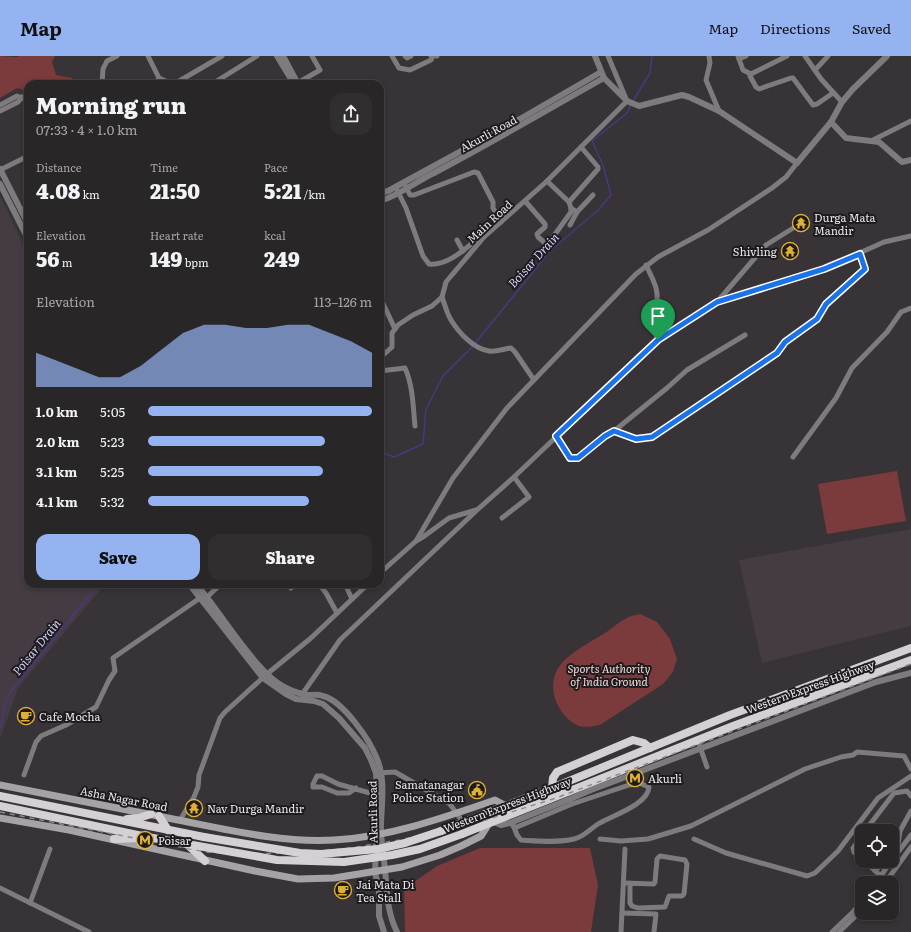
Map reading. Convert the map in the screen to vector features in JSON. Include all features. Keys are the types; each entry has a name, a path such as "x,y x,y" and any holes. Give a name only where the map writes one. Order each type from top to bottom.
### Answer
{"highway":[{"name":"Western Express Highway","path":"0,796 168,830 300,853 321,854 378,849 405,843 441,831 552,788 730,715 911,648"},
{"name":"Western Express Highway","path":"0,806 147,837 277,860 344,862 392,856 420,849 491,823 510,822 720,737 746,722 911,660"},
{"path":"746,722 750,730"},
{"path":"552,788 553,778 557,772 633,740 644,742 650,748"},
{"path":"589,758 594,771"},
{"path":"116,819 139,818 155,815 168,830"},
{"path":"114,840 147,837"},
{"path":"187,844 205,861"}],"main road":[{"name":"Asha Nagar Road","path":"0,785 245,832 311,841 335,840 378,834 456,813 495,800 506,806"},
{"path":"0,818 69,830 205,861 298,879 334,878 402,867 440,855 481,836 491,823"}],"street":[{"path":"102,80 103,69 107,61 117,56"},
{"path":"148,56 159,78 164,80"},
{"path":"180,80 222,56"},
{"path":"218,80 257,56"},
{"path":"278,56 293,80"},
{"path":"283,56 294,80"},
{"path":"303,80 320,70 312,56"},
{"path":"392,56 399,68 410,70 431,60 431,56"},
{"path":"405,56 407,58 411,56"},
{"path":"595,56 602,75 627,102 645,106 682,95 719,111 796,163"},
{"path":"608,56 627,102"},
{"path":"709,56 710,63 706,80 719,111"},
{"path":"746,56 739,58 743,70 751,74"},
{"path":"751,74 787,56"},
{"path":"805,56 814,70 842,102"},
{"path":"814,70 828,56"},
{"path":"416,541 453,478 507,408 636,274 658,257 708,230 786,177 831,122 842,102 853,89 887,56"},
{"path":"751,74 750,76 756,87 759,89 793,78 813,105 817,104 833,93"},
{"name":"Akurli Road","path":"384,192 464,154 602,75"},
{"path":"0,105 17,96 22,97"},
{"path":"0,111 18,102 22,97"},
{"name":"Main Road","path":"442,297 446,282 484,237 547,181 627,102"},
{"path":"871,141 911,121"},
{"path":"831,122 846,138 879,142 902,162 911,160"},
{"path":"569,202 598,169 581,147"},
{"path":"10,197 0,170 24,158"},
{"name":"Akurli Road","path":"384,200 399,194 443,164"},
{"path":"404,183 410,195 414,195 474,172 478,173 493,202 493,208 501,222"},
{"path":"525,201 545,224 538,234 538,237 545,244 548,244 571,212 571,208 569,202 547,181"},
{"path":"0,184 24,220"},
{"path":"396,187 406,208 423,256 429,264 436,265 464,251 475,240"},
{"path":"570,225 577,212 593,195"},
{"path":"571,208 577,212"},
{"path":"717,302 766,245 798,225"},
{"path":"303,694 340,640 476,510 514,477 658,340 717,302 824,269 884,242 911,236"},
{"path":"457,240 464,251"},
{"path":"614,431 636,439 652,437 777,353 785,342 817,319 826,304 865,269 860,254"},
{"path":"646,265 657,293 657,309 653,322 653,330 658,340"},
{"path":"384,354 392,347 392,333 398,325 432,306 442,297 451,320 474,345 488,350 501,351 511,348 534,380"},
{"path":"384,305 395,329"},
{"path":"793,457 836,398 852,368 887,332 901,312 911,308"},
{"path":"556,436 570,458 578,458 605,436 614,431 687,370 744,336"},
{"path":"384,371 405,368 409,377 415,426"},
{"path":"502,518 529,497 514,477"},
{"path":"384,569 416,541 449,518 476,510"},
{"name":"Akurli Road","path":"192,588 265,676 286,694 296,699 314,701 323,704 340,718 365,748 378,773 378,834 385,870 389,909 397,932"},
{"name":"Akurli Road","path":"199,588 265,676 289,689 303,694 322,695 332,699 359,727 377,758 382,801 375,872 379,890 379,916 384,932"},
{"path":"207,597 216,588"},
{"path":"322,588 337,613"},
{"path":"347,588 352,599"},
{"path":"180,820 194,797 198,787 200,775 220,718 231,706 265,676 311,638 364,588"},
{"path":"24,775 36,742 41,736 66,725 96,707 115,671 113,658 200,598"},
{"path":"720,737 750,730 876,682 911,673"},
{"path":"571,802 591,790 699,745 707,767"},
{"path":"600,839 621,841 648,840 691,826 804,769 841,757 853,755 857,752 904,756 911,769"},
{"path":"378,773 395,772 449,803 463,822"},
{"path":"356,788 349,793 337,793 322,787 315,788 313,787 313,784 317,776 322,776 338,784 356,788 377,795"},
{"path":"694,838 726,853 807,876 815,873 838,850 878,798 911,776"},
{"path":"639,783 648,787 648,792 645,797 630,808 597,825 582,837 574,840 521,840 510,822 571,802 639,783"},
{"path":"870,824 894,793 907,791 911,796"},
{"path":"899,838 900,833 911,811"},
{"path":"900,833 909,841"},
{"path":"899,852 909,841 911,835"},
{"path":"899,862 911,847"},
{"path":"30,903 50,849"},
{"path":"621,932 626,849"},
{"path":"624,883 630,883 654,884 657,859 660,856 685,860 688,864 684,894 682,896 669,896 664,907 638,908 632,906 630,903 630,883"},
{"path":"872,868 881,876 886,868"},
{"path":"875,871 878,868"},
{"path":"0,888 89,932"},
{"path":"832,932 855,910"},
{"path":"622,913 656,914 657,916 654,932"},
{"path":"839,932 855,917"}],"shaded area":[{"path":"0,196 24,246 24,588 102,588 18,688 0,739"},
{"path":"911,529 911,626 762,663 739,560"}],"green space":[{"path":"0,56 55,56 52,62 56,75 72,78 74,80 24,80 24,90 17,88 0,98"},
{"path":"897,471 906,521 827,534 818,484"},
{"name":"Sports Authority of India Ground","path":"640,614 657,622 670,639 677,659 673,672 663,684 600,725 582,727 572,722 561,711 554,696 553,688 556,672 565,660 572,654 622,621 631,616"},
{"path":"480,848 590,848 598,885 591,932 405,932 404,889 437,866"}],"waterway":[{"name":"Boisar Drain","path":"633,101 650,73 652,56"},
{"name":"Boisar Drain","path":"384,453 394,457 423,444 426,409 443,376 472,347 550,251 597,211 611,195 603,165 592,141 627,113 631,104"},
{"name":"Poisar Drain","path":"0,728 7,696 96,588"}],"railway":[{"path":"0,812 206,852 254,854 308,852 351,848 400,840 489,819 556,798 911,664"}],"place":[{"name":"Durga Mata Mandir","path":"801,223"},
{"name":"Shivling","path":"790,251"},
{"name":"Cafe Mocha","path":"26,716"},
{"name":"Akurli","path":"635,778"},
{"name":"Samatanagar Police Station","path":"477,790"},
{"name":"Nav Durga Mandir","path":"194,808"},
{"name":"Poisar","path":"145,840"},
{"name":"Jai Mata Di Tea Stall","path":"343,890"}],"route":[{"path":"860,254 865,269 826,304 817,319 785,342 777,353 652,437 636,439 614,431 605,436 578,458 570,458 556,436 658,340 717,302 824,269 860,254"}]}
